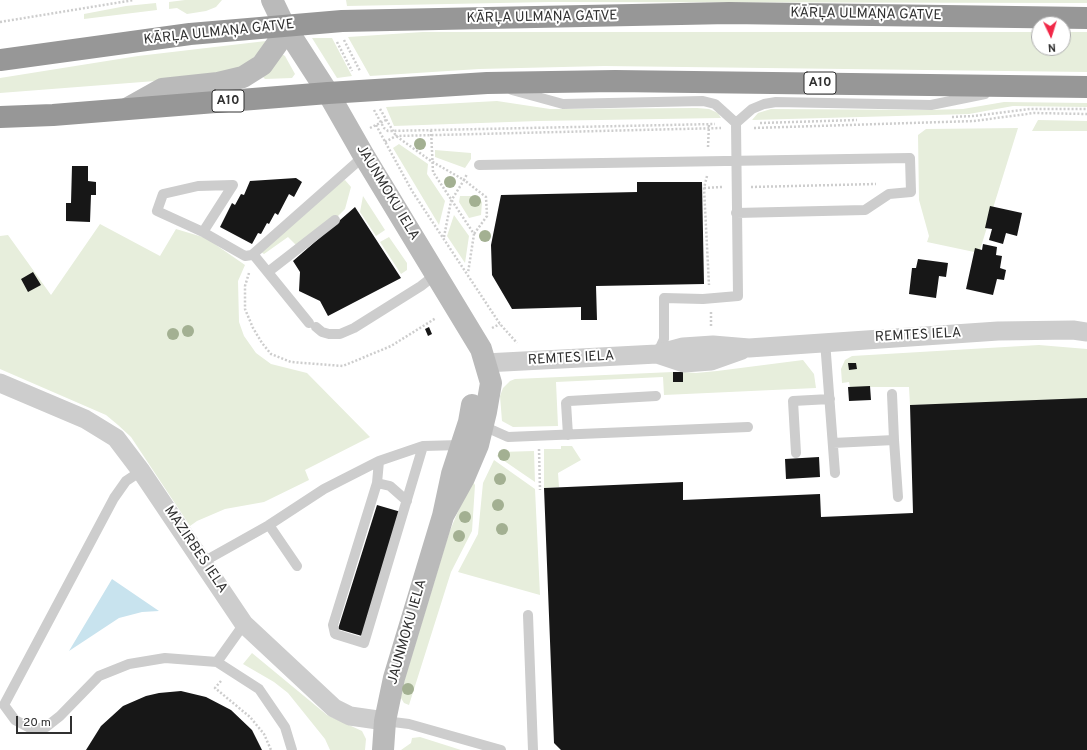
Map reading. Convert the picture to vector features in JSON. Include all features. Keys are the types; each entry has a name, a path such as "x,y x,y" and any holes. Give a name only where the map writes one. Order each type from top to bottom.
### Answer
{"highway":[{"name":"KĀRĻA ULMAŅA GATVE","path":"0,60 190,34 342,21 729,13 1087,18"},
{"name":"A10","path":"0,117 53,115 328,93 487,83 615,81 1087,87"}],"street":[{"name":"JAUNMOKU IELA","path":"272,0 284,25 328,93 364,156 481,349 485,364 476,381 476,424 478,445 464,478 443,516"},
{"path":"128,108 162,90 218,83 243,78 262,66 277,44 284,25"},
{"name":"REMTES IELA","path":"485,364 657,354 682,346 713,345 749,348 825,341 998,331 1073,330 1087,332"},
{"name":"MAZIRBES IELA","path":"0,383 85,418 116,438 141,471 244,624 334,708 350,716 385,721"},
{"name":"JAUNMOKU IELA","path":"383,750 385,721 394,678 443,516 452,474 461,445 476,424"}],"lane":[{"path":"487,83 563,104 703,101 715,104 736,123 738,296 664,298 664,339 657,354"},
{"path":"736,123 752,109 764,104 776,102 931,105 1026,86"},
{"path":"203,232 233,186 198,186 163,194 157,211 203,232 244,256 253,254 364,156"},
{"path":"479,165 910,158 911,192 889,194 865,210 736,213"},
{"path":"268,272 335,220"},
{"path":"253,254 313,325 322,332 329,334 340,334 354,328 421,286 435,274"},
{"path":"825,341 835,473"},
{"path":"892,394 898,497"},
{"path":"568,435 566,403 569,401 656,396"},
{"path":"796,453 793,401 830,399"},
{"path":"476,424 508,437 748,427"},
{"path":"833,443 894,440"},
{"path":"203,562 269,524 324,489 379,461 423,446 461,445"},
{"path":"379,461 377,483 333,625 335,634 364,643 423,446"},
{"path":"141,471 126,481 114,498 2,709 15,720 32,729 46,727 60,716 99,676 129,664 165,658 217,662 259,689 285,727 292,750"},
{"path":"377,483 390,486 407,501"},
{"path":"269,524 297,566"},
{"path":"528,615 533,750"},
{"path":"217,662 244,624"},
{"path":"385,721 409,724 501,750"}],"path":[{"path":"0,22 114,2 134,0"},
{"path":"342,21 344,42 396,136 431,161 464,180 486,197 487,216 474,234 468,273"},
{"path":"376,124 412,191 468,273 500,324 521,347"},
{"path":"707,330 712,326 704,188 709,124"},
{"path":"431,130 431,161 433,172 474,234"},
{"path":"444,237 451,201 469,172 479,165"},
{"path":"704,188 882,184 889,194"},
{"path":"539,436 540,490"}],"green space":[{"path":"185,0 222,0 216,7 206,11 187,14 177,8 169,9 169,2"},
{"path":"346,0 1087,0 1087,3 550,2 347,6"},
{"path":"156,3 157,10 84,19 84,14 126,6"},
{"path":"423,32 1031,32 1031,56 1071,56 1071,32 1087,32 1087,72 604,66 479,69 370,76 348,37"},
{"path":"312,38 332,38 352,76 337,78"},
{"path":"266,41 266,47 233,75 0,93 0,78 138,56"},
{"path":"282,54 285,56 295,74 292,78 265,79 263,77"},
{"path":"497,101 550,109 697,108 709,109 718,113 721,118 538,121 394,126 386,107"},
{"path":"1004,102 1087,103 1087,107 1013,106 969,114 752,120 758,113 771,109 963,109"},
{"path":"1038,120 1087,121 1087,131 1032,131"},
{"path":"1018,128 979,253 927,242 929,236 919,200 918,135 926,129"},
{"path":"399,144 428,164 427,174 445,201 439,225 393,148"},
{"path":"435,150 471,153 471,159 465,168 435,157"},
{"path":"345,180 351,187 345,209 338,216 296,245 288,237 264,254 261,252 340,182"},
{"path":"363,196 385,230 376,236 360,212"},
{"path":"460,196 476,196 482,202 481,215 469,218 459,202"},
{"path":"454,215 469,236 465,263 447,236"},
{"path":"100,224 160,256 176,229 206,238 245,265 238,281 239,322 244,336 256,353 271,364 307,373 370,437 305,470 309,480 264,502 225,509 197,521 190,526 131,437 106,415 0,369 0,236 8,235 51,295"},
{"path":"389,237 407,263 407,270 401,274 380,242"},
{"path":"1039,345 1087,349 1087,401 910,405 909,387 850,387 849,382 842,383 841,369 845,360 852,356"},
{"path":"803,360 814,374 816,388 664,395 663,377 556,382 558,426 513,427 502,421 500,396 503,388 510,381 515,379 673,372 673,382 683,382 683,372 696,373 717,371"},
{"path":"561,446 572,446 581,460 558,473 559,487 544,488 544,449 561,449"},
{"path":"534,451 535,482 497,456 500,452"},
{"path":"494,460 535,489 540,595 458,572 478,534 483,483"},
{"path":"473,482 475,485 472,531 451,572 409,705 404,703 401,698 402,688 449,533 464,497"},
{"path":"252,653 327,715 362,731 366,739 365,750 330,750 325,739 288,693 274,682 243,664"},
{"path":"420,737 461,750 401,750 411,743 412,738"}],"water":[{"path":"112,579 159,611 142,612 119,618 69,651"}],"building":[{"path":"72,166 88,166 88,181 96,182 96,195 91,195 90,222 66,221 66,203 71,203"},
{"path":"296,178 302,182 294,197 289,194 278,215 275,213 261,234 258,233 252,244 220,227 232,203 235,205 241,194 244,195 250,181"},
{"path":"637,182 702,182 704,284 596,286 597,320 581,320 581,307 512,309 492,275 491,245 501,195 637,192"},
{"path":"990,206 1022,213 1017,236 1006,233 1003,244 989,240 992,229 985,228"},
{"path":"355,207 401,278 328,316 320,301 299,291 300,272 293,261"},
{"path":"983,244 997,247 996,255 1002,256 1000,268 1006,270 1004,280 997,279 993,295 966,289 975,248 982,250"},
{"path":"918,259 948,263 946,277 939,276 936,298 909,294 912,268 916,268"},
{"path":"33,272 41,285 28,292 21,279"},
{"path":"429,327 432,334 428,336 425,329"},
{"path":"848,363 856,363 857,369 849,370"},
{"path":"673,372 683,372 683,382 673,382"},
{"path":"870,386 871,400 849,401 848,387"},
{"path":"1087,398 1087,750 561,750 554,743 544,488 683,482 683,500 820,494 821,517 913,513 910,405"},
{"path":"819,457 820,477 786,479 785,459"},
{"path":"377,505 401,512 362,636 338,629"},
{"path":"181,691 206,697 231,710 252,730 262,750 86,750 101,726 123,706 146,696"}]}
